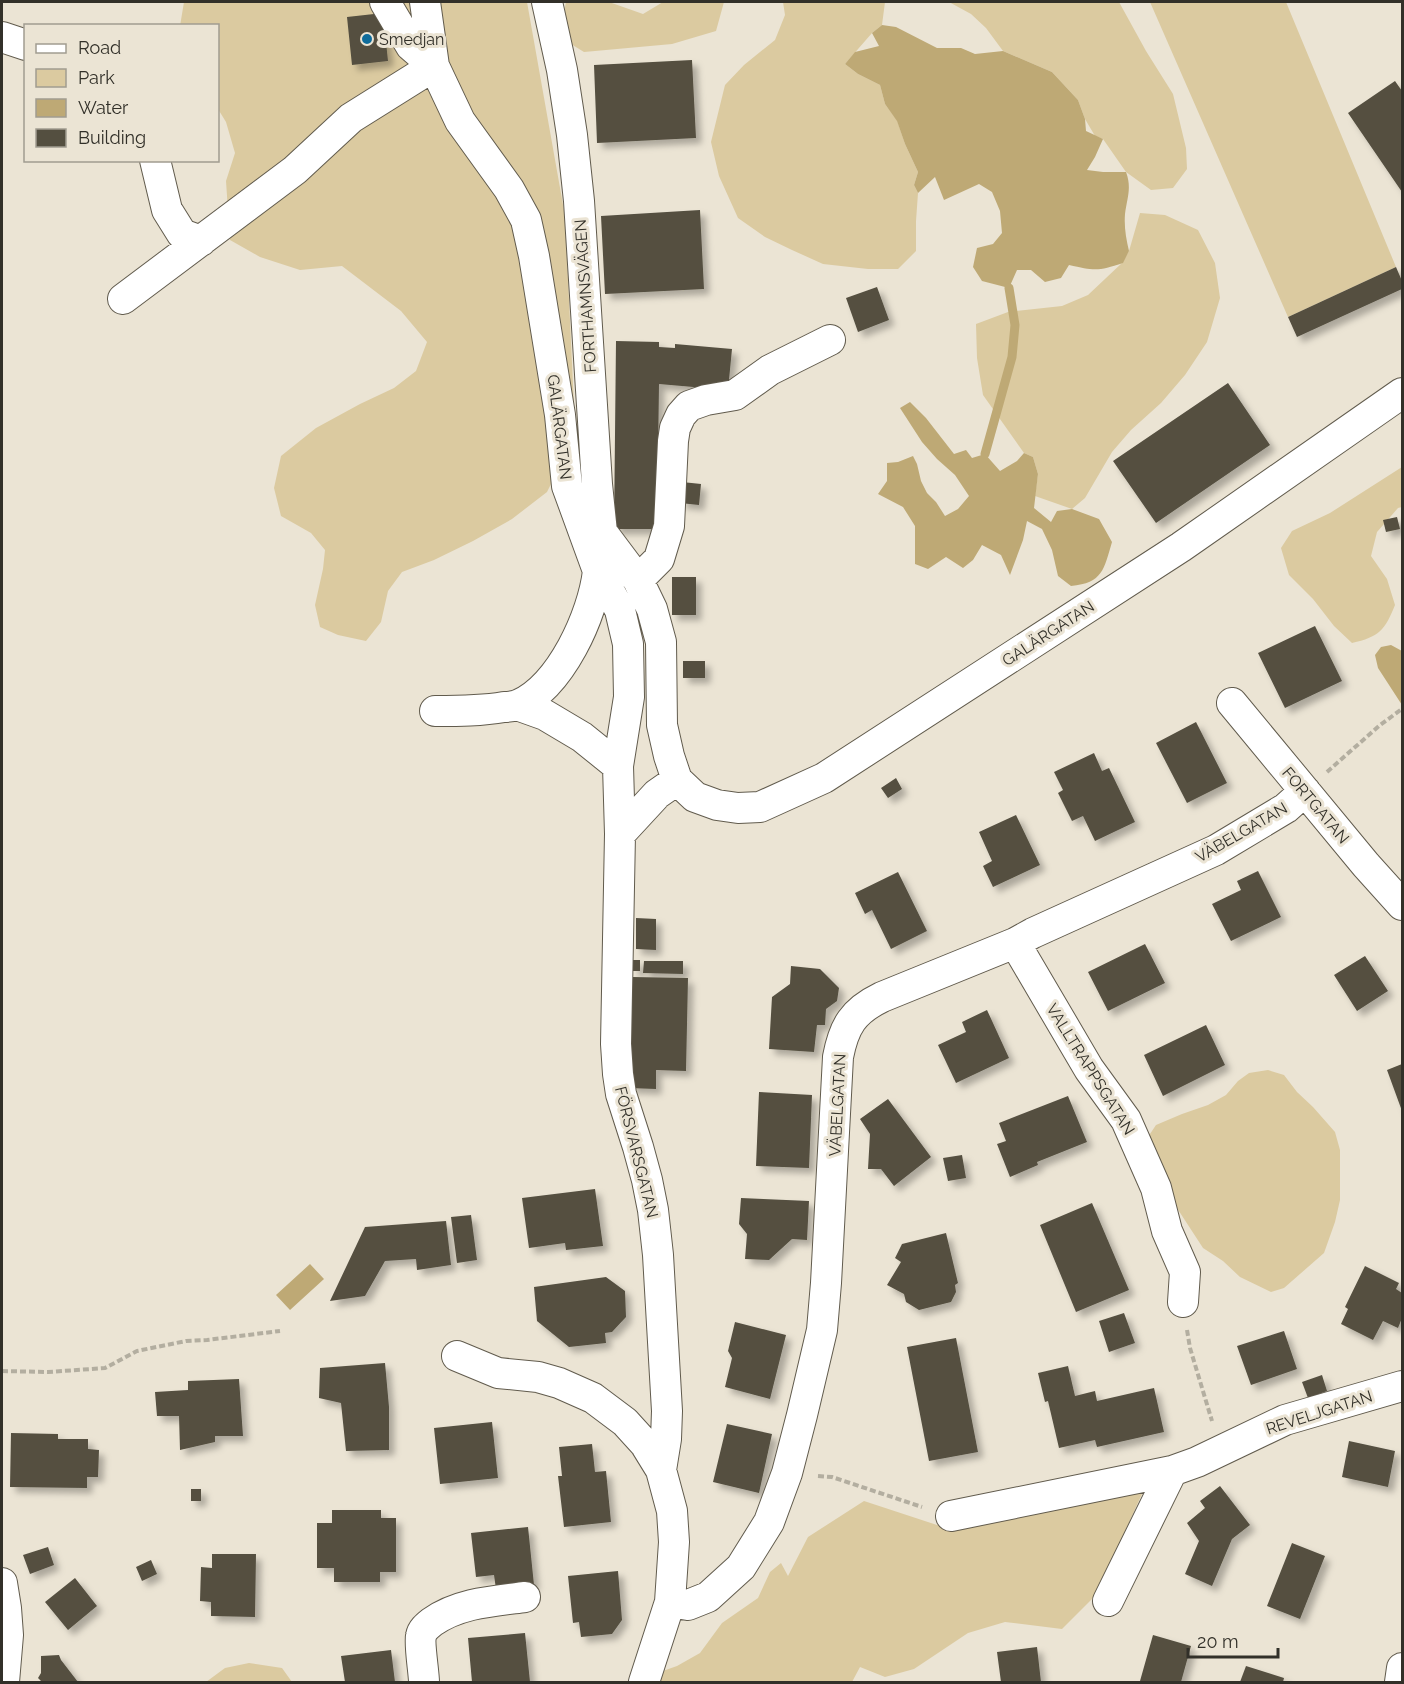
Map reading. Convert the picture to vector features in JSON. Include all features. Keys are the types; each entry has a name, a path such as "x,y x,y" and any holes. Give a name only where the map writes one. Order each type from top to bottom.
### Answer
{"street":[{"path":"385,2 411,46 434,66"},
{"path":"425,2 434,66"},
{"name":"FORTHAMNSVÄGEN","path":"547,2 562,70 579,201 602,532 638,580"},
{"path":"2,38 24,44"},
{"path":"123,299 295,170 351,118 434,66"},
{"name":"GALÄRGATAN","path":"434,66 460,122 509,189 526,220 560,415 567,486 598,571 620,610 627,644 629,697 618,766 620,834"},
{"path":"155,162 167,210 182,234 201,241"},
{"path":"620,834 657,794 677,780 662,725 661,642 652,609 638,580 659,559 669,526 675,428 681,415 689,406 705,399 735,395 770,370 830,340"},
{"name":"GALÄRGATAN","path":"677,780 695,797 717,806 738,808 760,807 824,778 1181,547 1402,393"},
{"path":"435,711 485,711 517,705 535,694 556,673 573,646 585,621 597,583 598,571"},
{"name":"FORTGATAN","path":"1232,703 1402,905"},
{"path":"517,705 545,715 573,731 618,766"},
{"name":"VÄBELGATAN","path":"670,1602 688,1605 708,1597 741,1567 769,1522 787,1473 822,1330 838,1057 847,1027 856,1013 867,1005 1015,944 1033,933 1216,850 1286,808 1305,791"},
{"name":"FÖRSVARSGATAN","path":"620,834 616,1044 621,1094 638,1147 653,1210 658,1255 667,1411 666,1439 661,1470"},
{"name":"VALLTRAPPSGATAN","path":"1015,944 1089,1069 1126,1120 1156,1188 1167,1230 1185,1272 1183,1302"},
{"name":"FÖRSVARSGATAN","path":"457,1356 498,1372 538,1377 559,1383 593,1398 625,1422 645,1444 661,1470 672,1510 674,1542 670,1602 644,1683"},
{"name":"REVELJGATAN","path":"951,1516 1172,1471 1197,1462 1285,1420 1402,1386"},
{"path":"1108,1601 1172,1471"},
{"path":"2,1583 8,1635 4,1683"},
{"path":"424,1683 421,1636 425,1627 457,1609 478,1603 525,1597"},
{"path":"1400,1683 1402,1668"}],"path":[{"path":"1305,791 1380,725 1402,709"},
{"path":"1183,1302 1190,1348 1221,1451"},
{"path":"2,1371 48,1372 105,1368 137,1351 186,1341 280,1331"},
{"path":"787,1473 832,1477 951,1516"}],"green space":[{"path":"184,2 527,2 565,216 574,405 557,472 547,492 512,519 473,541 434,560 402,572 388,591 381,622 366,641 338,635 320,627 315,605 325,550 311,533 281,516 274,488 281,456 316,428 394,388 416,371 427,342 401,311 342,266 300,270 260,257 230,240 226,181 235,153 226,122 219,111 219,24 180,24"},
{"path":"566,2 609,2 643,14 663,2 724,2 716,31 672,44 584,52 571,44 564,12"},
{"path":"783,2 885,2 882,25 845,64 858,74 880,85 885,104 897,120 918,172 914,185 918,193 916,251 898,269 868,269 823,264 765,237 738,218 719,176 711,142 725,85 744,65 775,40 785,15"},
{"path":"949,2 1119,2 1173,94 1186,148 1187,169 1173,188 1151,190 1126,172 1103,139 1095,136 1078,100 1052,72 1003,51 986,28 971,14"},
{"path":"1150,2 1286,2 1396,267 1288,317"},
{"path":"1140,213 1165,215 1198,230 1215,263 1220,298 1207,342 1185,375 1161,403 1131,430 1112,452 1085,498 1072,509 1035,496 1038,474 1033,457 1024,453 983,395 977,358 976,324 1008,312 1062,306 1088,295 1123,262 1129,251"},
{"path":"1402,467 1402,507 1398,508 1377,532 1371,556 1387,579 1395,605 1388,621 1380,631 1369,638 1352,643 1289,575 1281,548 1292,531 1330,513"},
{"path":"1268,1070 1284,1075 1313,1107 1335,1132 1340,1150 1340,1200 1324,1253 1284,1288 1271,1292 1240,1277 1223,1261 1203,1248 1175,1205 1148,1137 1156,1125 1208,1105 1226,1095 1238,1081 1249,1073"},
{"path":"1146,1485 1096,1595 1062,1629 1005,1622 968,1633 914,1669 885,1677 860,1667 852,1682 656,1682 660,1672 677,1666 700,1653 722,1623 758,1598 770,1572 781,1563 788,1576 808,1537 864,1501 937,1525"},
{"path":"249,1663 282,1668 292,1682 206,1682 225,1668"}],"water":[{"path":"882,25 896,27 937,48 961,48 975,54 1003,51 1052,72 1078,100 1085,119 1086,131 1103,139 1087,170 1126,172 1129,188 1125,223 1129,251 1123,263 1097,269 1069,265 1061,278 1045,282 1031,270 1017,270 1009,288 982,281 973,267 977,248 993,244 1002,233 1000,211 992,192 979,184 944,200 935,177 918,193 914,185 918,172 897,121 885,104 880,85 858,74 845,64 855,52 879,46 872,33"},
{"path":"910,402 926,418 954,454 966,450 972,458 985,454 1000,471 1017,461 1024,453 1033,457 1038,474 1034,508 1051,522 1057,511 1072,509 1099,519 1112,542 1104,567 1096,578 1090,582 1071,586 1058,576 1052,550 1042,529 1027,521 1023,540 1010,575 1001,555 982,545 973,560 963,568 946,557 928,569 915,564 915,526 903,507 878,494 887,481 887,463 898,462 913,456 927,493 945,516 958,509 969,496 955,475 922,442 900,408"},
{"path":"1391,645 1402,651 1402,705 1378,668 1375,655 1381,647"},
{"path":"310,1264 324,1279 290,1310 276,1295"}],"building":[{"name":"Smedjan","path":"383,13 388,61 352,65 347,17"},
{"path":"692,60 696,138 597,143 594,65"},
{"path":"1395,81 1402,91 1402,192 1348,113"},
{"path":"700,210 704,289 605,294 601,216"},
{"path":"1396,267 1402,281 1402,289 1297,337 1288,317"},
{"path":"877,287 889,320 858,332 846,298"},
{"path":"616,341 659,342 659,347 675,348 675,344 732,349 728,390 659,384 657,529 614,529"},
{"path":"1228,383 1270,445 1156,523 1113,461"},
{"path":"682,482 701,484 699,505 680,503"},
{"path":"1397,517 1400,529 1386,532 1383,520"},
{"path":"672,577 696,577 696,615 672,615"},
{"path":"1315,626 1342,681 1285,708 1258,653"},
{"path":"683,661 705,661 705,678 683,678"},
{"path":"1196,722 1227,783 1187,803 1156,743"},
{"path":"1094,753 1102,771 1109,768 1135,822 1095,841 1083,816 1072,821 1058,793 1063,790 1054,772"},
{"path":"896,778 902,789 888,798 881,788"},
{"path":"1016,815 1040,865 993,887 983,866 992,861 979,832"},
{"path":"1258,871 1281,917 1231,941 1212,904 1241,890 1237,881"},
{"path":"898,872 927,931 891,949 872,910 865,914 855,893"},
{"path":"636,918 656,919 656,950 636,949"},
{"path":"1145,944 1165,983 1108,1011 1088,972"},
{"path":"1365,956 1388,991 1357,1011 1334,975"},
{"path":"633,960 640,960 640,971 633,971"},
{"path":"644,961 683,961 683,974 643,973"},
{"path":"791,966 820,969 839,988 837,1001 826,1009 825,1025 817,1025 814,1052 769,1049 772,997 790,984"},
{"path":"632,977 688,978 686,1071 656,1070 656,1089 629,1088"},
{"path":"987,1010 1009,1058 956,1083 938,1045 966,1032 962,1022"},
{"path":"1206,1025 1225,1065 1163,1096 1144,1055"},
{"path":"1402,1064 1402,1111 1387,1070"},
{"path":"759,1092 812,1095 809,1168 756,1166"},
{"path":"1068,1096 1087,1142 1037,1162 1038,1165 1010,1177 997,1144 1006,1141 999,1123"},
{"path":"888,1099 931,1157 894,1186 881,1169 868,1169 870,1134 860,1119"},
{"path":"962,1155 966,1178 948,1181 943,1158"},
{"path":"595,1189 603,1246 566,1250 565,1243 529,1248 522,1198"},
{"path":"741,1198 809,1201 807,1240 792,1239 769,1260 745,1259 747,1234 739,1224"},
{"path":"1092,1203 1129,1290 1076,1312 1040,1225"},
{"path":"471,1215 477,1260 457,1263 451,1217"},
{"path":"446,1221 451,1265 417,1270 416,1259 385,1261 365,1296 330,1301 365,1227"},
{"path":"946,1233 958,1283 955,1285 956,1292 951,1302 919,1310 906,1302 904,1294 887,1285 901,1262 895,1258 902,1244"},
{"path":"1365,1266 1399,1283 1396,1289 1402,1293 1402,1318 1398,1328 1383,1321 1373,1340 1341,1324 1348,1309 1345,1307"},
{"path":"606,1277 625,1291 626,1317 612,1332 605,1333 606,1343 569,1347 537,1321 534,1287"},
{"path":"1124,1313 1135,1343 1109,1352 1099,1321"},
{"path":"735,1322 786,1335 770,1399 725,1387 732,1358 728,1351"},
{"path":"1284,1331 1297,1369 1251,1385 1237,1346"},
{"path":"956,1338 978,1452 929,1461 907,1347"},
{"path":"385,1363 389,1407 389,1450 346,1451 341,1403 319,1398 320,1368"},
{"path":"1068,1366 1075,1396 1095,1391 1097,1401 1154,1388 1164,1432 1097,1447 1095,1440 1059,1448 1048,1401 1045,1402 1038,1373"},
{"path":"1322,1375 1327,1391 1308,1398 1302,1382"},
{"path":"239,1379 243,1436 215,1436 215,1442 180,1450 179,1416 157,1416 155,1392 188,1390 188,1381"},
{"path":"492,1422 498,1478 440,1484 434,1428"},
{"path":"727,1424 772,1434 759,1493 713,1482"},
{"path":"11,1433 58,1434 58,1439 88,1439 88,1449 99,1450 98,1477 87,1477 87,1488 10,1487"},
{"path":"1349,1441 1395,1451 1388,1487 1342,1477"},
{"path":"592,1444 595,1472 606,1471 611,1522 564,1527 558,1476 562,1476 559,1447"},
{"path":"1220,1486 1250,1525 1232,1539 1212,1586 1185,1574 1199,1541 1187,1523 1205,1508 1200,1501"},
{"path":"191,1489 201,1489 201,1501 191,1501"},
{"path":"332,1510 381,1510 381,1518 396,1518 396,1572 380,1572 380,1582 334,1582 334,1568 317,1568 317,1523 332,1523"},
{"path":"528,1527 534,1585 496,1589 494,1575 476,1577 471,1533"},
{"path":"1292,1543 1325,1556 1300,1619 1267,1606"},
{"path":"48,1547 54,1565 30,1574 23,1555"},
{"path":"212,1554 256,1554 255,1617 211,1616 211,1602 200,1601 201,1567 212,1568"},
{"path":"151,1560 157,1574 142,1581 136,1567"},
{"path":"618,1571 622,1620 612,1634 581,1637 579,1622 573,1623 568,1576"},
{"path":"75,1578 97,1606 68,1630 45,1602"},
{"path":"525,1633 530,1682 472,1682 468,1638"},
{"path":"1153,1635 1191,1646 1181,1682 1140,1681"},
{"path":"1037,1647 1041,1682 1001,1682 997,1652"},
{"path":"391,1650 395,1682 345,1682 341,1656"},
{"path":"59,1655 78,1682 42,1682 38,1678 41,1673 41,1656"},
{"path":"1246,1666 1284,1678 1283,1682 1240,1682"}],"waterway":[{"path":"985,454 1012,357 1015,325 1009,288"}],"place":[{"name":"Smedjan","path":"367,39"}]}
